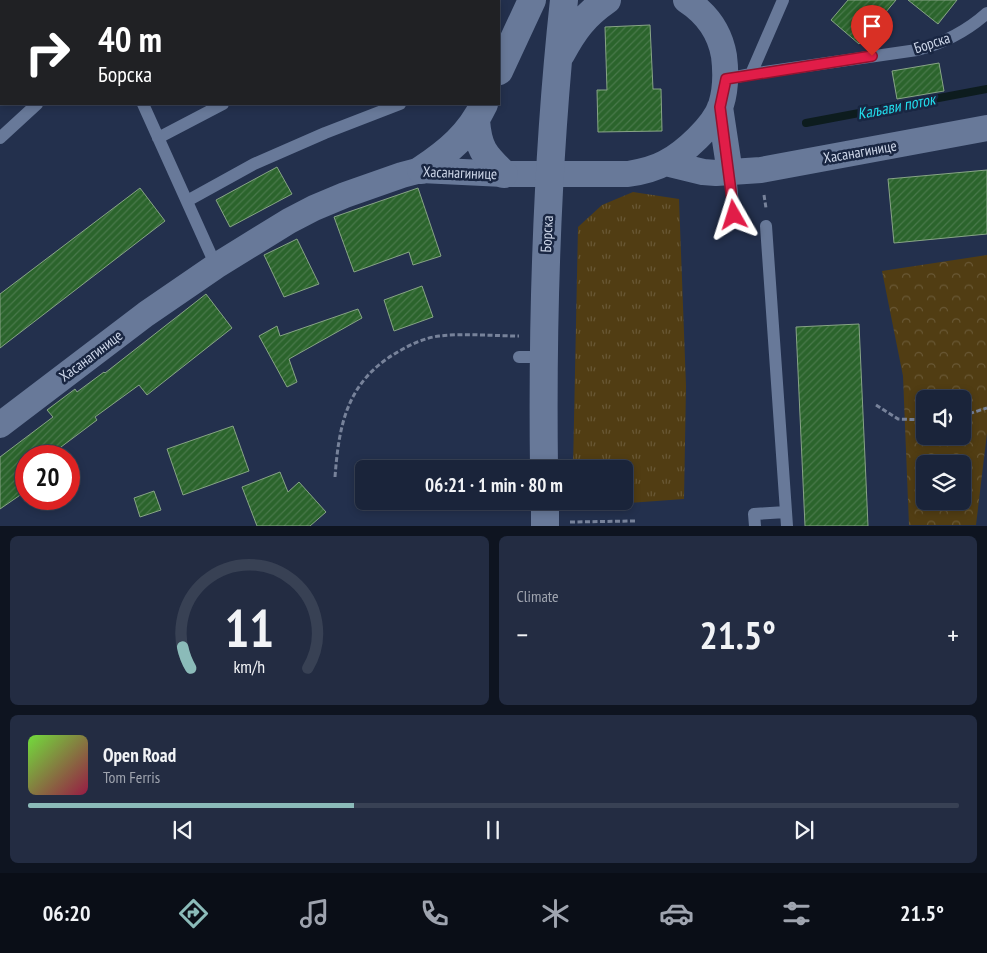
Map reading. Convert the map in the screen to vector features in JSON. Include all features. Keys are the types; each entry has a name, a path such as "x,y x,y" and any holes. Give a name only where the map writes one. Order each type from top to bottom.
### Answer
{"main road":[{"path":"500,69 532,0"},
{"name":"Борска","path":"543,460 531,357 544,300 552,130 564,0"},
{"path":"557,62 578,25 590,12 607,0"},
{"path":"421,170 449,151 480,112"},
{"path":"480,112 477,137 488,159 504,174"},
{"path":"550,510 557,524"}],"street":[{"path":"686,0 707,17 722,46 726,79 720,107 730,173"},
{"path":"666,163 682,152 703,132 720,107"},
{"name":"Хасанагинице","path":"0,425 146,314 216,266 289,220 372,185 421,170 504,174 628,174 666,163 703,172 730,173 761,170 987,128"}],"lane":[{"path":"751,74 784,0"},
{"name":"Борска","path":"726,79 934,46 966,31 987,13"},
{"path":"0,138 36,105"},
{"path":"143,105 216,266"},
{"path":"158,138 222,105"},
{"path":"186,201 262,161 325,133 397,105"},
{"path":"730,173 734,215"},
{"path":"766,226 787,526"},
{"path":"755,526 754,514 786,512"}],"path":[{"path":"335,477 338,444 343,421 352,397 370,372 389,357 412,344 438,336 522,336"},
{"path":"876,405 898,420 916,420"},
{"path":"971,413 987,408"},
{"path":"557,524 636,521"}],"green space":[{"path":"633,192 679,199 686,386 684,499 633,503 633,460 573,460 578,227 602,205"},
{"path":"987,255 987,433 976,525 909,525 903,376 882,271"}],"building":[{"path":"848,0 896,0 859,44 831,20"},
{"path":"908,0 957,0 938,24"},
{"path":"650,25 653,89 661,89 662,131 598,132 597,90 607,90 605,27"},
{"path":"939,63 944,91 897,99 892,71"},
{"path":"277,167 292,194 230,227 216,200"},
{"path":"987,170 987,234 894,243 888,179"},
{"path":"140,188 165,221 0,348 0,294"},
{"path":"418,188 441,256 413,265 409,252 354,272 334,217"},
{"path":"297,239 319,284 284,297 264,255"},
{"path":"422,286 433,317 394,331 384,300"},
{"path":"206,294 232,328 147,395 139,385 95,417 97,420 64,445 16,445 53,417 47,410 75,389 77,392 105,373"},
{"path":"358,309 362,318 289,359 297,382 287,387 259,336 277,326 280,336"},
{"path":"859,324 868,526 805,526 796,327"},
{"path":"233,426 249,471 183,495 167,449"},
{"path":"15,446 15,499 0,509 0,457"},
{"path":"280,472 288,492 299,482 326,512 310,526 257,526 242,487"},
{"path":"154,491 161,510 140,517 134,498"}],"waterway":[{"name":"Каљави поток","path":"806,123 987,89"}],"route":[{"path":"734,215 720,107 726,79 872,56"}]}
